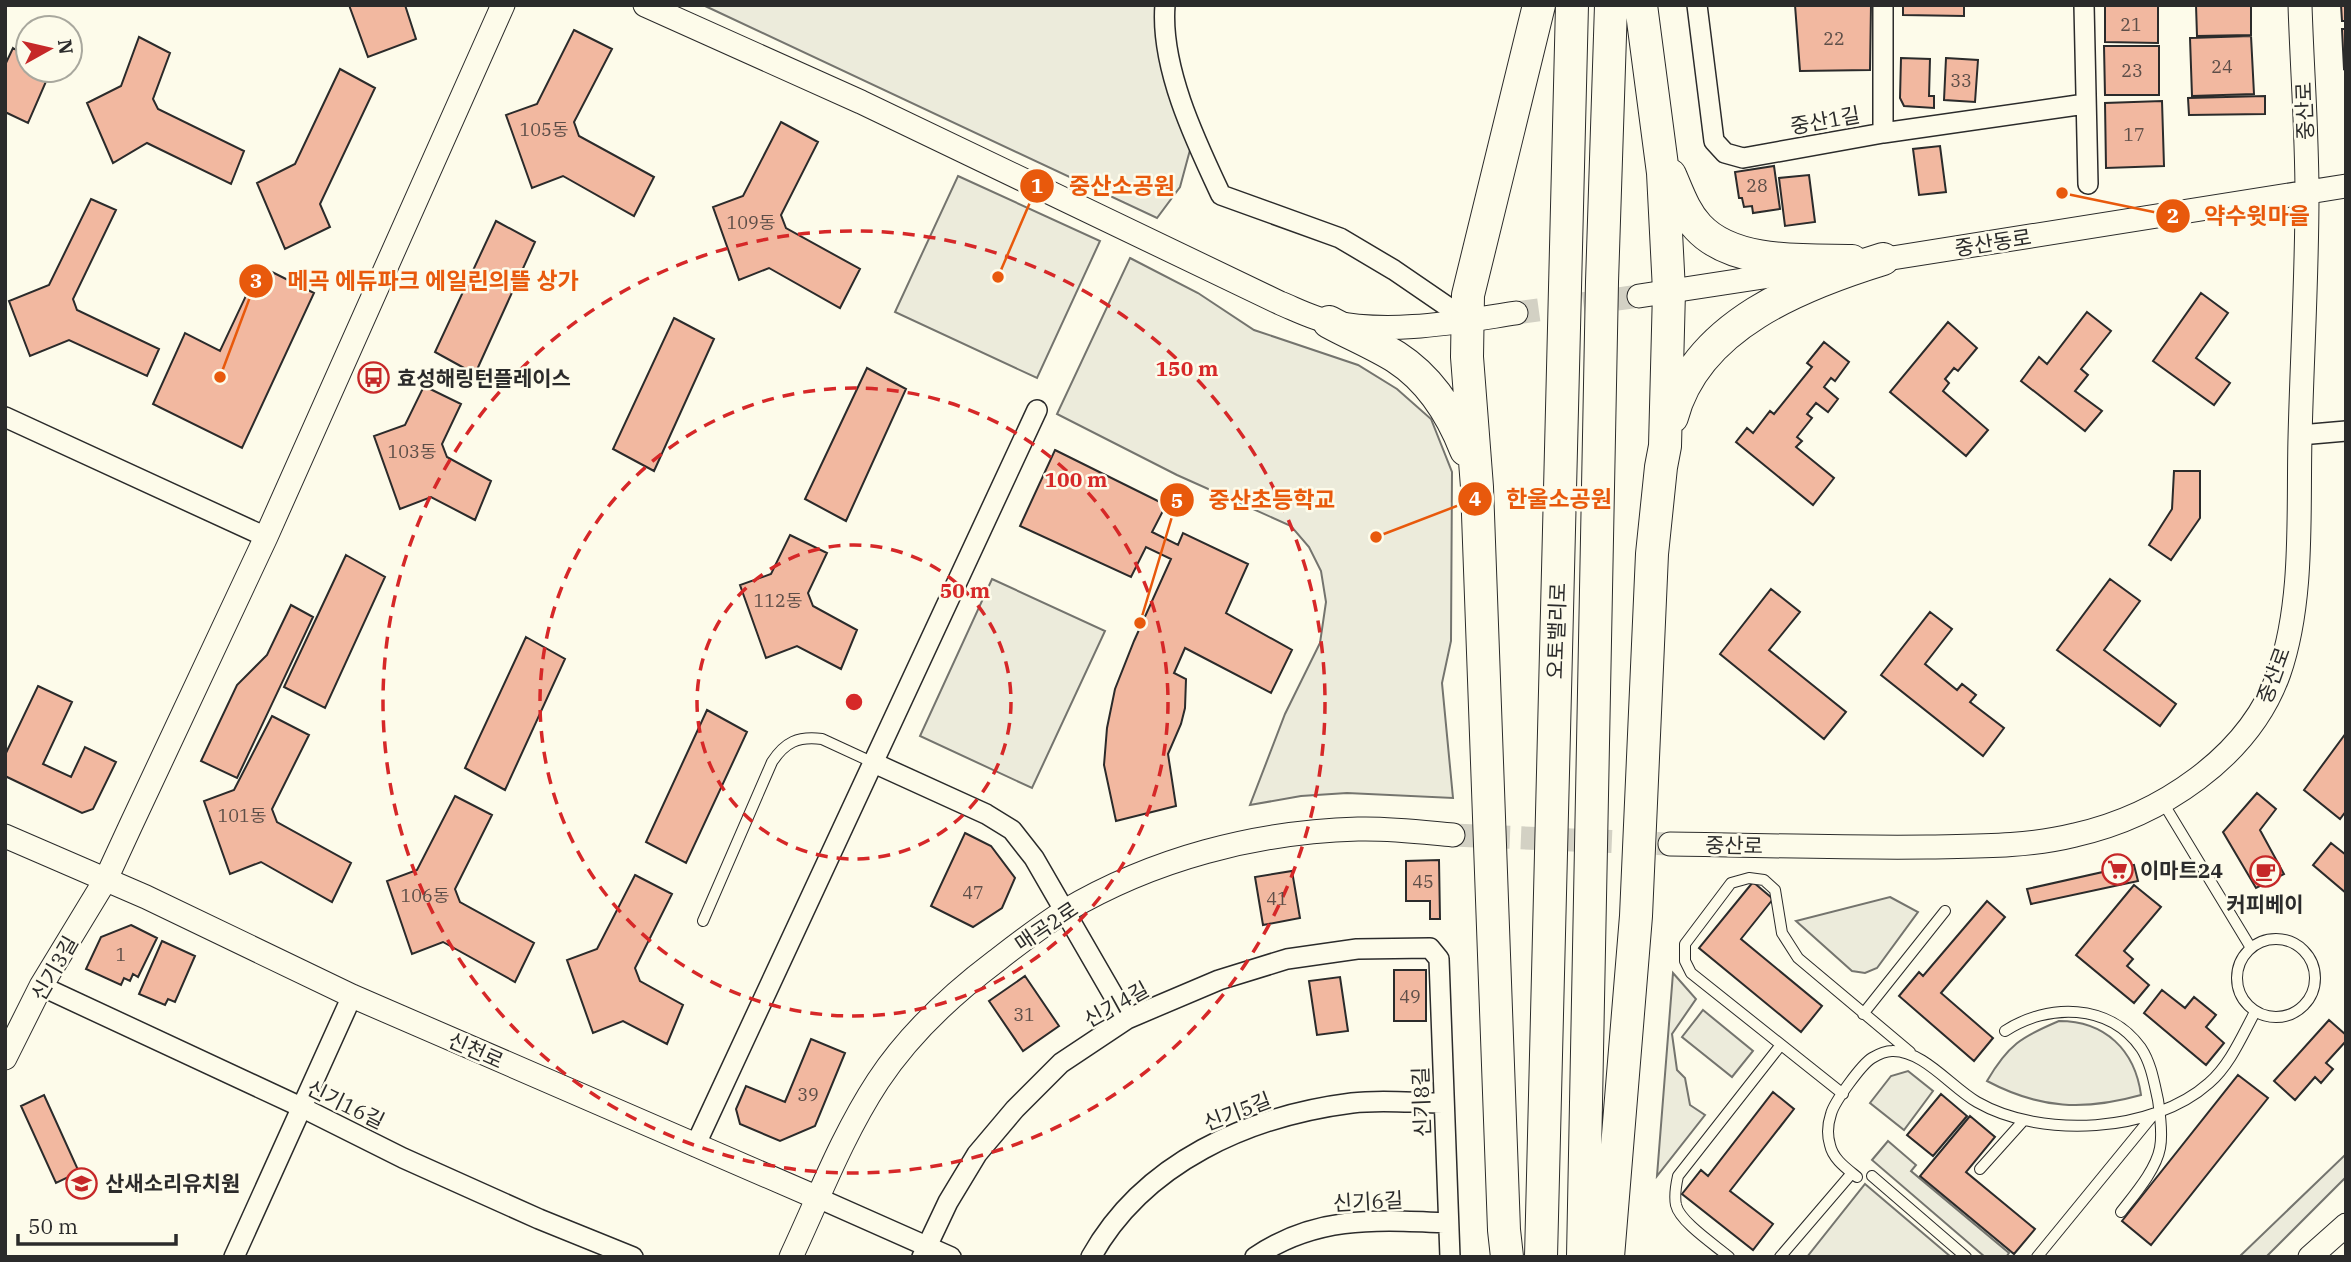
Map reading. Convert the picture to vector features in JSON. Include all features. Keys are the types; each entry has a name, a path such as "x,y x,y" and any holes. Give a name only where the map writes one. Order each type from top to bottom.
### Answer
{"highway":[{"path":"1507,1257 1477,487 1467,357 1467,320 1468,295 1539,5"},
{"name":"오토밸리로","path":"1541,1257 1572,5"},
{"name":"오토밸리로","path":"1583,1257 1602,296 1611,5"},
{"path":"1641,5 1660,151 1654,293 1665,446"},
{"path":"1660,151 1683,205 1698,226 1713,240 1738,250 1771,258 1874,261"},
{"path":"1608,1257 1636,916 1653,554 1661,467 1674,411 1684,386 1710,351 1740,324 1785,295 1831,275 1874,261"},
{"path":"1329,322 1397,358 1423,382 1447,409 1458,430 1477,487"}],"street":[{"name":"신기3길","path":"5,1058 41,986 106,879 266,537 503,5"},
{"path":"645,5 861,102 1280,303 1329,322 1369,328 1516,313"},
{"path":"1165,5 1164,40 1187,122 1221,195 1340,238 1394,270 1467,320"},
{"name":"중산1길","path":"1697,5 1714,141 1725,153 1743,158 2085,104"},
{"path":"1883,5 1883,134"},
{"path":"2084,5 2088,184"},
{"name":"중산로","path":"1670,844 1904,847 2030,842 2075,835 2118,822 2162,801 2198,778 2228,751 2256,719 2278,674 2291,621 2297,556 2307,194 2300,5"},
{"name":"중산동로","path":"1654,293 2346,186"},
{"path":"695,1146 1037,410"},
{"path":"5,417 266,537"},
{"path":"2300,435 2346,432"},
{"path":"874,763 986,814 1012,830 1034,858 1127,1019"},
{"name":"매곡2로","path":"791,1257 847,1132 879,1079 922,1025 978,975 1064,912 1129,878 1194,854 1252,840 1358,829 1453,835"},
{"name":"신천로","path":"5,836 106,879 352,996 818,1198 924,1251 951,1257"},
{"name":"신기4길","path":"924,1251 948,1202 977,1154 1015,1109 1061,1063 1127,1019 1219,980 1287,959 1357,949 1430,948"},
{"name":"신기8길","path":"1430,948 1439,959 1450,1257"},
{"name":"신기16길","path":"41,986 303,1108 403,1158 633,1257"},
{"path":"234,1257 352,996"},
{"name":"신기5길","path":"1091,1257 1134,1200 1177,1164 1207,1146 1251,1126 1297,1113 1354,1103 1443,1103"},
{"name":"신기6길","path":"1255,1257 1270,1246 1306,1230 1338,1223 1375,1220 1448,1223"},
{"path":"2310,1257 2346,1225"}],"lane":[{"path":"703,921 780,749 792,740 813,737 874,763"},
{"path":"2162,801 2251,948"},
{"path":"1843,1094 1691,974 1685,961 1685,944 1731,883 1749,878 1764,880 1775,890 1782,933 1798,958 1912,1054 1974,1100 1999,1114 2050,1125 2080,1126 2120,1122 2186,1101 2211,1082 2235,1049 2255,1012"},
{"path":"1863,1014 1945,911"},
{"path":"2274,939 2297,945 2314,967 2312,993 2305,1005 2294,1014 2281,1017 2268,1017 2255,1012 2239,993 2238,968 2243,957 2251,948 2274,939"},
{"path":"2005,1031 2038,1015 2057,1010 2076,1012 2123,1028 2142,1050 2153,1075 2160,1149 2143,1184 2121,1212"},
{"path":"1729,1257 1684,1219 1676,1206 1678,1176 1780,1046"},
{"path":"1780,1257 1854,1175 1838,1161 1830,1147 1828,1130 1831,1111 1870,1059 1890,1051 1912,1054"},
{"path":"2037,1257 2157,1112"},
{"path":"1980,1169 2024,1120"},
{"path":"1872,1176 1966,1257"}],"shaded area":[{"path":"703,5 1157,5 1190,150 1180,187 1157,218"},
{"path":"958,176 1100,241 1037,378 895,312"},
{"path":"1130,258 1198,293 1254,330 1358,365 1397,389 1431,419 1452,472 1451,641 1442,683 1453,798 1347,793 1301,796 1250,805 1285,714 1320,643 1326,602 1321,571 1309,547 1291,526 1177,475 1057,414"},
{"path":"992,579 1105,631 1032,788 920,736"},
{"path":"1890,897 1918,912 1877,968 1865,973 1852,971 1796,921"},
{"path":"1673,973 1696,999 1672,1034 1677,1070 1685,1078 1690,1105 1705,1115 1657,1176"},
{"path":"1703,1010 1753,1051 1732,1077 1682,1037"},
{"path":"2059,1021 2090,1026 2115,1041 2132,1064 2141,1095 2100,1104 2062,1104 2025,1097 1987,1081 2009,1050 2035,1032"},
{"path":"1908,1071 1933,1091 1904,1130 1870,1103 1891,1076"},
{"path":"1888,1141 1916,1165 1911,1171 2009,1253 2006,1257 1985,1257 1872,1160"},
{"path":"2346,1154 2346,1177 2266,1257 2239,1257"},
{"path":"1865,1184 1951,1257 1807,1257"}],"building":[{"path":"349,5 405,5 416,39 368,57"},
{"path":"1795,5 1871,5 1870,70 1800,71"},
{"path":"1903,5 1964,5 1964,16 1903,15"},
{"path":"2105,5 2158,5 2158,43 2105,42"},
{"path":"2196,5 2251,5 2251,35 2197,36"},
{"path":"2341,5 2346,5 2346,21 2342,21"},
{"path":"2342,29 2346,29 2344,69"},
{"path":"574,30 612,49 574,122 579,136 654,177 634,216 563,176 532,188 506,115 537,104"},
{"path":"2251,36 2254,94 2192,96 2190,38"},
{"path":"139,37 170,53 153,99 158,109 244,151 231,184 147,143 113,163 87,103 121,86"},
{"path":"2104,46 2159,46 2159,95 2105,95"},
{"path":"13,48 14,84 45,84 28,123 5,112 5,65"},
{"path":"1901,58 1930,59 1929,96 1934,96 1934,108 1904,106 1900,98"},
{"path":"1946,58 1978,60 1975,102 1944,100"},
{"path":"340,69 375,88 320,204 330,227 285,249 257,183 295,164"},
{"path":"2265,96 2265,114 2189,115 2188,98"},
{"path":"2162,101 2164,166 2106,168 2105,103"},
{"path":"781,122 818,142 781,215 786,228 860,269 840,308 769,268 739,280 713,207 743,196"},
{"path":"1940,146 1946,192 1919,195 1913,149"},
{"path":"1774,166 1780,209 1753,213 1752,206 1744,207 1742,198 1739,198 1735,172"},
{"path":"1809,175 1815,222 1785,226 1779,178"},
{"path":"91,199 116,210 73,299 77,310 159,349 147,376 69,340 30,356 9,301 49,285"},
{"path":"496,221 535,242 475,374 435,352"},
{"path":"260,266 314,293 242,448 153,404 185,333 220,351"},
{"path":"2201,293 2228,313 2196,358 2230,383 2214,405 2153,361"},
{"path":"2087,312 2111,331 2081,369 2088,375 2075,391 2102,411 2085,431 2021,381 2039,357 2047,364"},
{"path":"674,318 714,339 654,471 613,449"},
{"path":"1948,322 1977,348 1958,371 1954,368 1945,379 1949,383 1943,391 1988,430 1966,456 1890,392"},
{"path":"1824,342 1849,362 1835,381 1831,378 1824,387 1838,399 1828,412 1816,403 1807,414 1812,418 1797,437 1802,441 1796,447 1834,478 1813,505 1736,442 1747,428 1753,433 1770,411 1774,414 1812,367 1807,363"},
{"path":"867,368 906,389 846,521 805,499"},
{"path":"424,386 461,404 442,444 447,457 491,481 475,520 431,497 400,509 374,436 405,425"},
{"path":"1055,450 1166,505 1152,532 1178,545 1183,533 1248,564 1226,613 1292,650 1271,693 1185,648 1174,673 1186,679 1185,708 1168,754 1176,806 1116,821 1104,765 1107,728 1115,689 1171,559 1146,547 1131,577 1020,526"},
{"path":"2174,471 2200,471 2200,518 2171,560 2149,545 2172,509"},
{"path":"790,535 827,553 808,593 813,606 857,630 841,669 797,646 766,658 740,585 771,574"},
{"path":"346,555 385,577 325,708 284,687"},
{"path":"2110,579 2140,601 2104,650 2176,704 2160,726 2057,650"},
{"path":"1771,589 1800,612 1769,650 1846,712 1824,739 1720,654"},
{"path":"291,605 313,617 237,778 201,761 237,685 267,655"},
{"path":"1930,612 1952,629 1925,664 1957,690 1962,684 1976,695 1970,702 2004,728 1983,756 1881,675"},
{"path":"526,637 565,659 505,790 465,768"},
{"path":"38,686 72,702 43,764 71,777 85,747 116,762 93,809 82,813 5,776 5,755"},
{"path":"707,710 747,732 686,863 646,842"},
{"path":"272,716 309,735 272,809 277,822 351,863 332,902 261,862 230,874 204,801 234,790"},
{"path":"2346,733 2346,811 2340,819 2304,790"},
{"path":"2257,793 2276,809 2260,830 2284,874 2256,888 2223,832"},
{"path":"455,796 492,815 455,889 460,902 534,943 515,982 443,942 412,954 387,881 417,870"},
{"path":"965,833 991,846 1015,878 1002,908 973,927 931,906"},
{"path":"2331,843 2346,855 2346,893 2313,865"},
{"path":"1439,860 1440,919 1430,919 1430,901 1406,901 1406,861"},
{"path":"2134,865 2138,881 2031,904 2027,889"},
{"path":"1292,871 1300,918 1263,925 1255,877"},
{"path":"635,875 672,894 635,968 640,981 683,1005 667,1044 623,1021 593,1033 567,960 597,949"},
{"path":"1753,882 1773,899 1741,939 1822,1006 1801,1032 1699,948"},
{"path":"2134,885 2161,907 2124,951 2133,959 2127,966 2149,985 2134,1003 2076,955"},
{"path":"1987,901 2005,917 1941,993 1993,1038 1974,1061 1899,996 1919,972 1923,976"},
{"path":"131,925 157,938 138,977 133,974 130,981 124,978 121,985 86,969 101,937"},
{"path":"162,941 195,956 175,1002 168,999 165,1005 139,994"},
{"path":"1394,970 1426,970 1426,1021 1394,1021"},
{"path":"1025,976 1059,1026 1023,1051 989,1001"},
{"path":"1340,977 1348,1031 1317,1035 1309,981"},
{"path":"2162,990 2185,1008 2194,997 2216,1015 2206,1027 2224,1043 2206,1065 2144,1013"},
{"path":"2329,1020 2346,1035 2346,1041 2326,1063 2333,1069 2321,1083 2315,1077 2295,1100 2274,1081"},
{"path":"811,1039 845,1053 815,1126 780,1141 740,1124 736,1109 746,1086 785,1102"},
{"path":"2238,1075 2268,1098 2151,1245 2122,1221"},
{"path":"1773,1092 1794,1109 1730,1191 1773,1224 1753,1250 1682,1194 1701,1170 1708,1176"},
{"path":"1941,1094 1967,1116 1933,1156 1907,1135"},
{"path":"44,1095 79,1172 56,1183 21,1106"},
{"path":"1970,1116 1995,1137 1966,1172 2035,1229 2014,1254 1920,1176"}],"tunnel":[{"path":"1516,313 1639,296"},
{"path":"1453,835 1670,844"}],"place":[{"name":"약수윗마을","path":"2062,193"},
{"name":"중산소공원","path":"998,277"},
{"name":"메곡 에듀파크 에일린의뜰 상가","path":"220,377"},
{"name":"효성해링턴플레이스","path":"374,378"},
{"name":"한울소공원","path":"1376,537"},
{"name":"중산초등학교","path":"1140,623"},
{"name":"이마트24","path":"2117,870"},
{"name":"커피베이","path":"2265,872"},
{"name":"산새소리유치원","path":"82,1183"}]}
